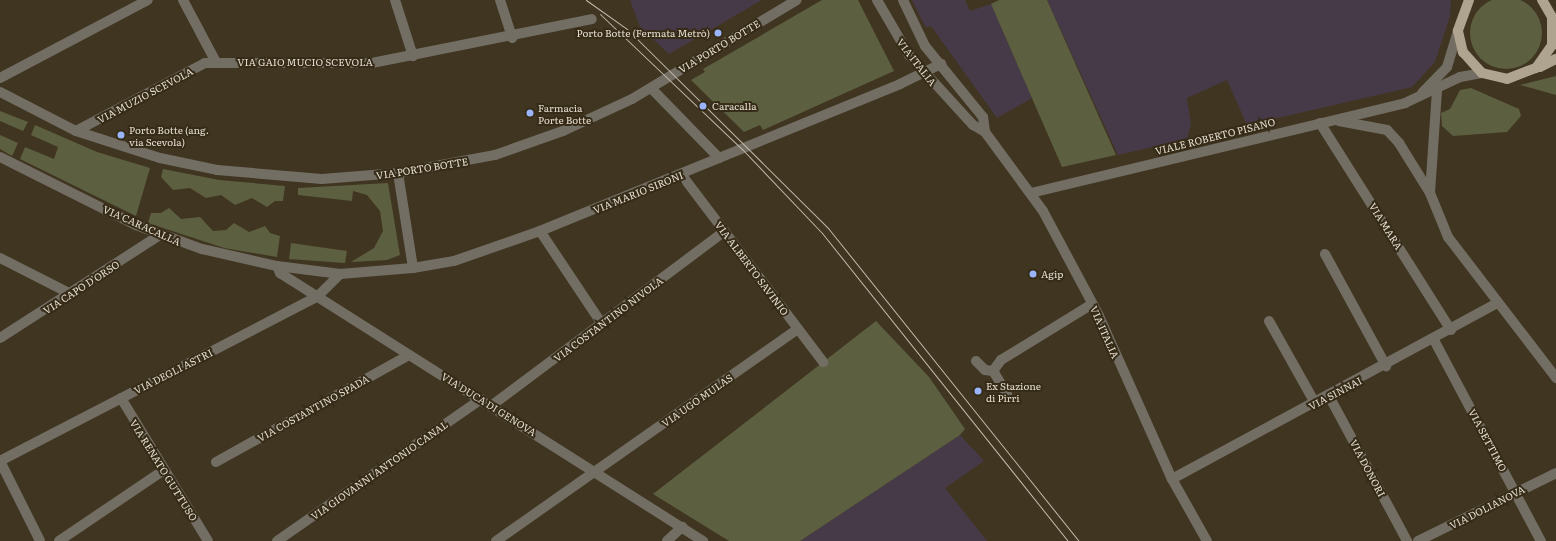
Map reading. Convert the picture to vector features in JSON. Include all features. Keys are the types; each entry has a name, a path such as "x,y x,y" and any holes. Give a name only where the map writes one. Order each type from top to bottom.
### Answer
{"main road":[{"path":"1462,0 1458,26 1462,52 1482,73 1507,79 1556,59"},
{"path":"1458,26 1469,0"},
{"path":"1536,68 1552,45 1554,20 1542,0"}],"street":[{"path":"0,78 148,0"},
{"path":"183,0 216,62"},
{"path":"395,0 413,56"},
{"path":"500,0 512,38 592,19"},
{"name":"VIA PORTO BOTTE","path":"0,92 76,131 160,158 240,173 322,179 398,173 480,158 531,144 651,88 797,0"},
{"name":"VIA ITALIA","path":"877,0 892,29 925,73 973,124 985,132 1031,192 1092,304 1172,479 1206,541"},
{"name":"VIA ITALIA","path":"903,0 925,46 983,117 985,132"},
{"name":"VIALE ROBERTO PISANO","path":"1405,103 1436,82 1447,67 1458,26"},
{"name":"VIA GAIO MUCIO SCEVOLA","path":"216,62 372,63 512,38"},
{"name":"VIA MUZIO SCEVOLA","path":"76,131 205,63 216,62"},
{"name":"VIA MARIO SIRONI","path":"340,274 412,268 454,261 540,232 925,73 941,64"},
{"name":"VIALE ROBERTO PISANO","path":"1031,192 1405,103 1437,90 1460,77 1482,73"},
{"path":"651,88 719,158"},
{"path":"1430,193 1437,90"},
{"path":"1335,120 1387,130 1399,143 1430,193 1448,237 1496,304 1556,378"},
{"name":"VIA MARA","path":"1320,123 1452,330"},
{"name":"VIA CARACALLA","path":"0,157 160,235 202,249 277,266 340,274"},
{"path":"398,173 412,268"},
{"name":"VIA ALBERTO SAVINIO","path":"681,174 823,362"},
{"name":"VIA COSTANTINO NIVOLA","path":"491,406 725,231"},
{"path":"540,232 602,324"},
{"name":"VIA CAPO D'ORSO","path":"0,338 71,294 160,235"},
{"path":"1325,254 1386,366"},
{"path":"0,258 71,294"},
{"name":"VIA DUCA DI GENOVA","path":"277,266 280,273 317,297 597,472 703,541"},
{"name":"VIA DEGLI ASTRI","path":"0,461 317,297 340,274"},
{"path":"993,372 1001,360 1092,304"},
{"name":"VIA SINNAI","path":"1172,479 1386,366 1496,304"},
{"path":"1269,321 1315,403"},
{"name":"VIA UGO MULAS","path":"496,541 597,472 798,329"},
{"name":"VIA SETTIMO","path":"1434,340 1541,541"},
{"name":"VIA COSTANTINO SPADA","path":"216,462 409,355"},
{"path":"976,361 985,370 993,372 1007,394"},
{"name":"VIA DONORI","path":"1330,396 1407,541"},
{"name":"VIA RENATO GUTTUSO","path":"121,398 208,541"},
{"name":"VIA GIOVANNI ANTONIO CANAL","path":"277,541 480,399"},
{"path":"0,461 40,541"},
{"path":"59,541 164,470"},
{"name":"VIA DOLIANOVA","path":"1418,541 1556,473"},
{"path":"667,541 682,527"}],"shaded area":[{"path":"630,0 762,0 669,54 640,27"},
{"path":"912,0 965,0 970,11 991,4 1032,98 997,118 931,26 926,28"},
{"path":"1047,0 1451,0 1450,16 1435,62 1412,87 1247,125 1227,80 1187,98 1191,124 1187,139 1118,155"},
{"path":"960,435 984,461 945,488 987,541 800,541"}],"green space":[{"path":"1499,-3 1513,-3 1520,-1 1532,7 1540,19 1542,33 1540,47 1532,59 1520,67 1513,69 1499,69 1492,67 1480,59 1472,47 1470,40 1470,26 1472,19 1480,7 1492,-1"},
{"path":"822,0 858,0 894,71 763,130 760,125 744,132 691,80 705,72 703,69"},
{"path":"999,0 1047,0 1116,155 1062,167 991,4"},
{"path":"1556,76 1556,95 1520,85"},
{"path":"1471,88 1519,109 1521,116 1507,132 1453,136 1442,126 1441,113 1450,109 1460,90"},
{"path":"0,111 28,122 23,131 0,121"},
{"path":"35,125 97,152 150,168 136,216 20,159 25,147 54,159 58,147 31,135"},
{"path":"0,135 18,143 12,156 0,149"},
{"path":"163,169 219,180 285,186 283,201 275,201 267,207 252,198 235,205 221,195 206,198 190,188 173,190 161,177"},
{"path":"388,183 400,255 387,260 351,262 374,248 383,231 380,211 367,195 353,191 352,201 298,195 298,188"},
{"path":"169,208 181,219 200,217 213,231 226,230 234,223 249,232 265,226 270,233 280,236 277,257 224,248 148,223 151,213 161,213"},
{"path":"291,243 347,251 345,263 289,259"},
{"path":"876,321 929,377 965,429 960,435 800,541 729,541 653,494"}],"tram line":[{"path":"586,0 627,29 828,228 1079,541"},
{"path":"600,14 742,149 822,233 1068,541"}],"place":[{"name":"Porto Botte (Fermata Metrò)","path":"718,33"},
{"name":"Caracalla","path":"703,106"},
{"name":"Farmacia Porte Botte","path":"530,113"},
{"name":"Porto Botte (ang. via Scevola)","path":"121,135"},
{"name":"Agip","path":"1033,274"},
{"name":"Ex Stazione di Pirri","path":"978,391"}]}
